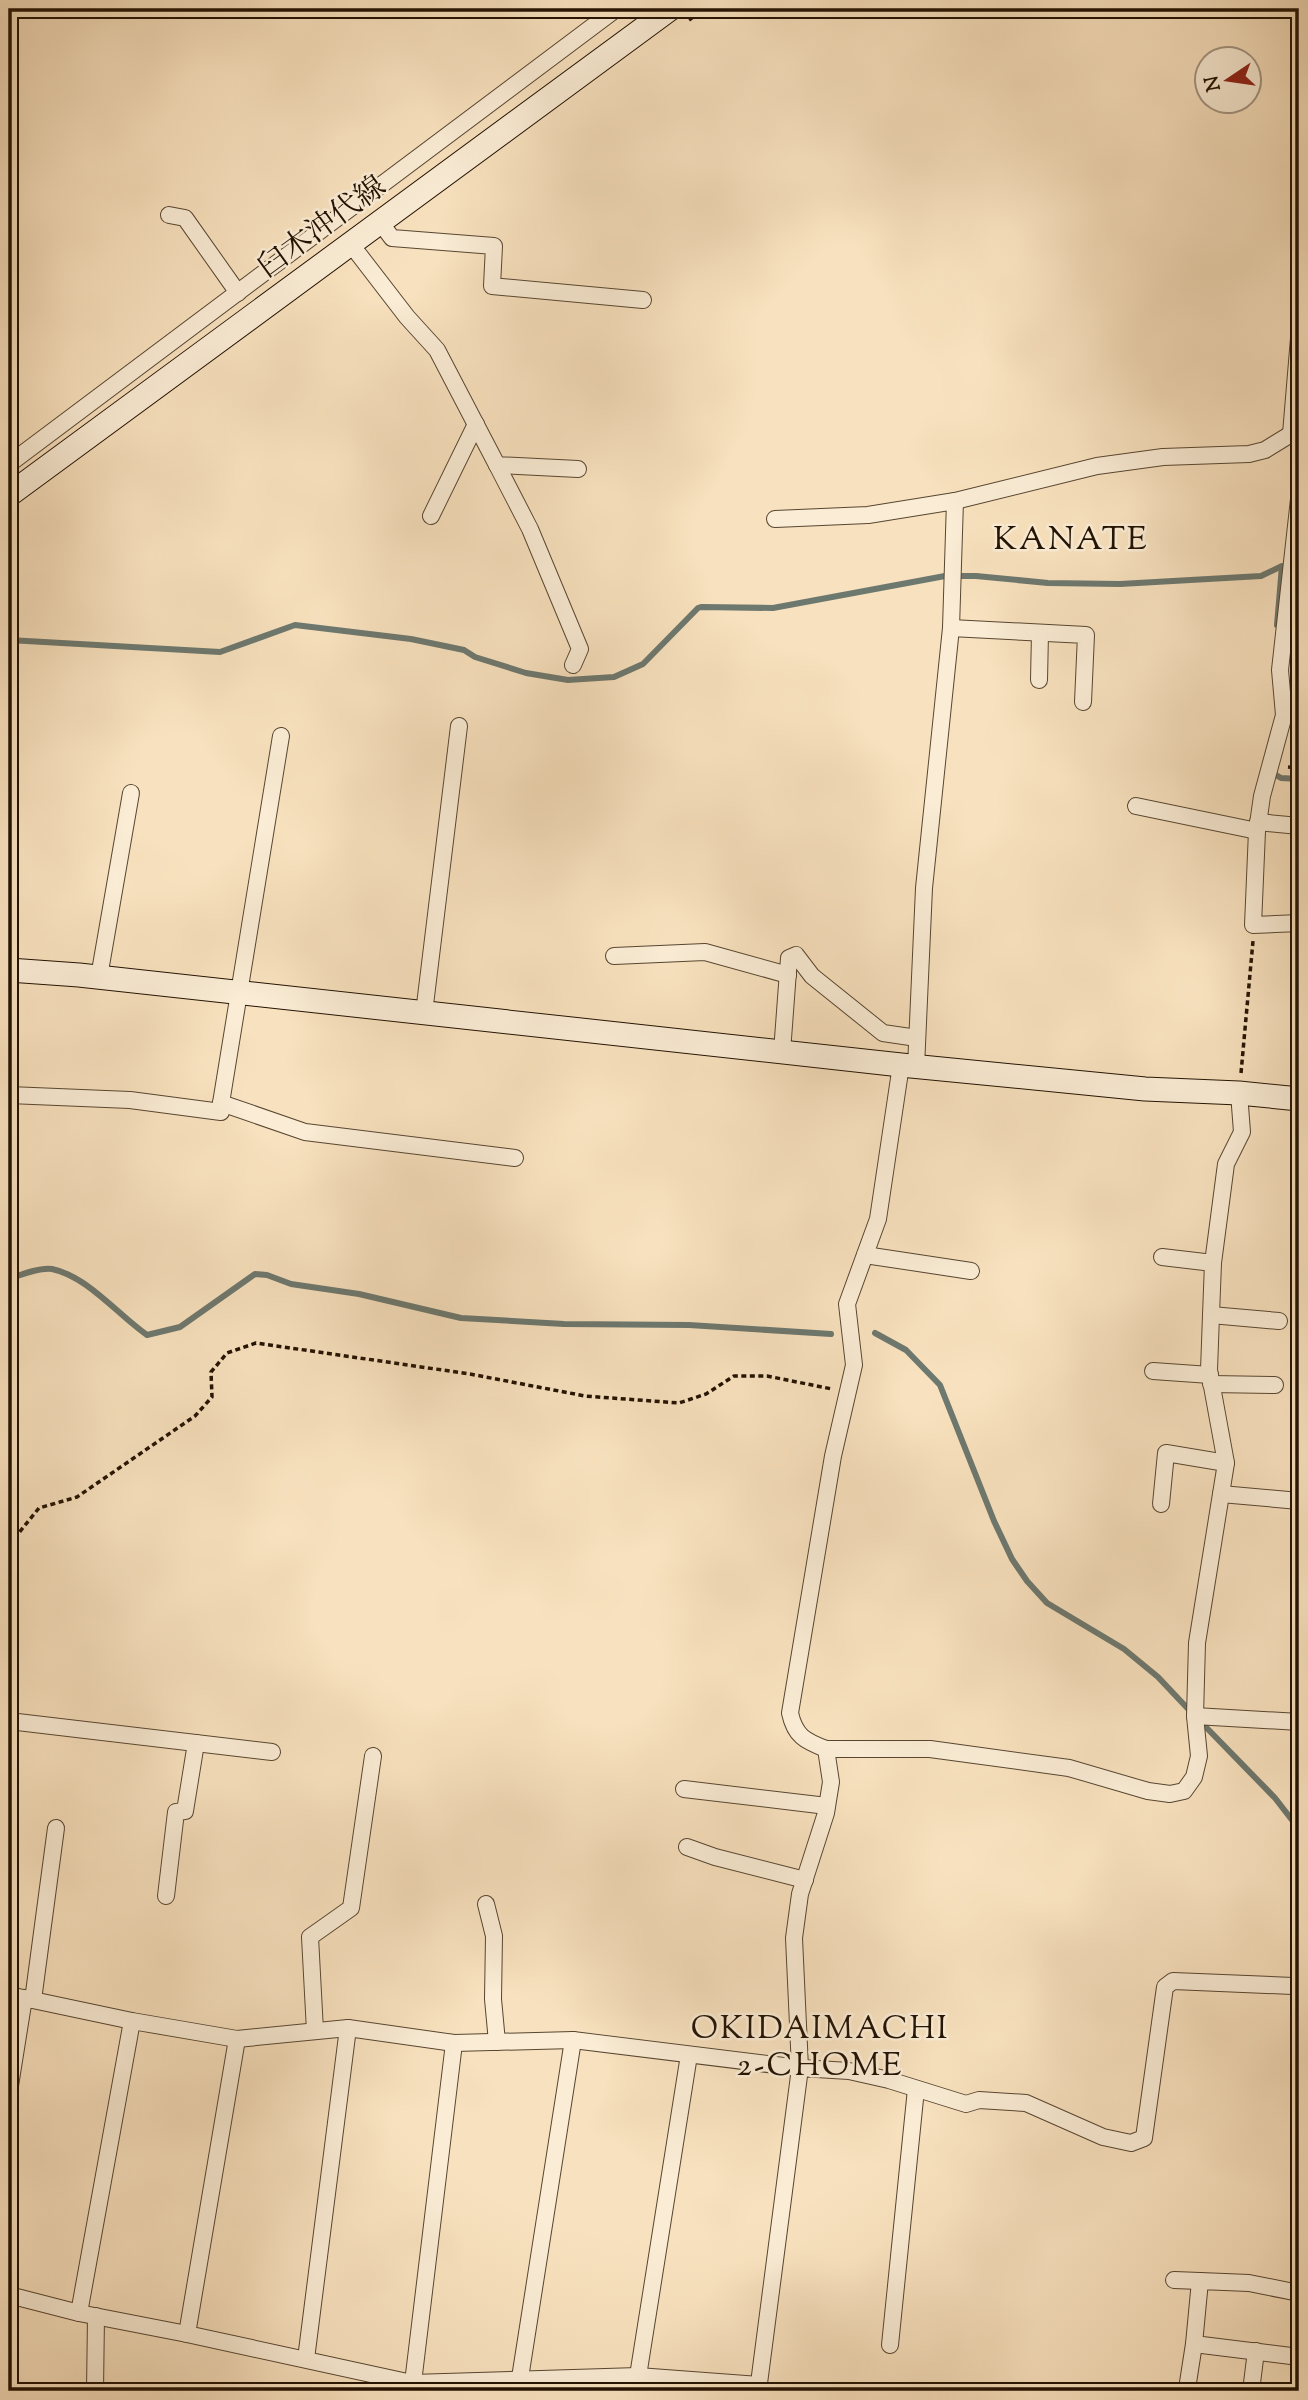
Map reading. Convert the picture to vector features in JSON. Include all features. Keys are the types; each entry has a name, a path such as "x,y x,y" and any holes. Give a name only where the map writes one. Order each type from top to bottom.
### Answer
{"street":[{"path":"9,464 616,9"},
{"name":"臼木沖代線","path":"9,495 670,9"},
{"path":"169,215 185,218 238,293"},
{"path":"380,222 392,238 494,246 492,286 643,300"},
{"path":"351,243 407,317 437,350 476,424 530,529 580,649 573,665"},
{"path":"775,519 868,515 956,500 1097,466 1163,457 1249,454 1265,450 1295,434 1299,338"},
{"path":"431,516 476,424"},
{"path":"497,465 578,469"},
{"path":"1299,499 1280,670 1284,715 1262,796 1253,925 1299,923"},
{"path":"956,500 951,628 924,888 917,1038 908,1066 878,1219 847,1304 854,1365 833,1457 790,1713 793,1728 809,1742 826,1749 930,1749 1069,1768 1148,1791 1170,1794 1184,1791 1194,1777 1199,1756 1195,1716 1198,1643 1226,1463 1211,1380 1213,1263 1226,1164 1242,1132 1240,1093"},
{"path":"951,628 1086,635 1083,702"},
{"path":"1039,680 1040,633"},
{"path":"424,1013 459,726"},
{"path":"9,1095 130,1100 221,1112 281,736"},
{"path":"100,977 131,793"},
{"path":"1136,806 1258,826 1299,826"},
{"path":"614,956 705,951 788,975"},
{"path":"782,1052 789,958 796,955 812,976 883,1033 917,1038"},
{"path":"9,970 100,977 908,1066 1299,1099"},
{"path":"221,1103 305,1132 515,1158"},
{"path":"865,1255 971,1271"},
{"path":"1162,1256 1213,1263"},
{"path":"1211,1315 1279,1321"},
{"path":"1153,1371 1211,1380 1275,1385"},
{"path":"1161,1504 1166,1453 1226,1463"},
{"path":"1221,1494 1299,1501"},
{"path":"1195,1716 1299,1722"},
{"path":"9,1721 272,1752"},
{"path":"166,1896 176,1812 185,1811 195,1744"},
{"path":"9,2295 79,2313 306,2360 412,2387 520,2378 599,2384 638,2376 759,2388 800,2068 794,1938 800,1894 827,1806 831,1782 826,1749"},
{"path":"315,2031 310,1937 351,1908 373,1756"},
{"path":"684,1789 827,1806"},
{"path":"9,2092 22,1998 56,1828"},
{"path":"687,1847 805,1880"},
{"path":"486,1904 494,1936 493,1999 497,2042"},
{"path":"22,1998 237,2039 348,2028 454,2043 572,2039 800,2068 849,2071 966,2104 979,2100 1026,2104 1103,2137 1131,2143 1144,2138 1165,1987 1173,1981 1293,1986 1299,1984"},
{"path":"79,2313 132,2021"},
{"path":"306,2360 348,2028"},
{"path":"187,2334 237,2039"},
{"path":"520,2378 572,2039"},
{"path":"412,2387 454,2043"},
{"path":"638,2376 689,2055"},
{"path":"890,2345 916,2088"},
{"path":"1174,2280 1249,2283 1299,2293"},
{"path":"1187,2389 1200,2281"},
{"path":"96,2316 96,2391"},
{"path":"1194,2344 1299,2357"},
{"path":"1251,2391 1256,2351"}],"path":[{"path":"1240,1093 1254,928"},
{"path":"9,1545 39,1508 78,1497 195,1416 212,1397 211,1372 227,1353 256,1343 470,1374 585,1396 679,1403 706,1394 734,1376 766,1376 848,1392"}],"waterway":[{"path":"9,640 220,652 295,625 411,639 464,650 475,657 526,673 568,680 614,677 643,664 701,607 773,608 945,576 976,576 1048,583 1120,584 1261,576 1282,566 1277,625"},
{"path":"1271,772 1281,778 1299,779"},
{"path":"9,1279 42,1269 65,1273 90,1288 147,1335 180,1327 255,1274 267,1275 291,1284 359,1294 461,1318 564,1324 689,1325 831,1334"},
{"path":"875,1333 906,1350 940,1385 994,1521 1012,1559 1027,1581 1047,1603 1124,1649 1158,1677 1191,1712"},
{"path":"1199,1720 1275,1798 1299,1829"}],"district":[{"name":"KANATE","path":"1071,537"},
{"name":"OKIDAIMACHI 2-CHOME","path":"820,2046"}]}
